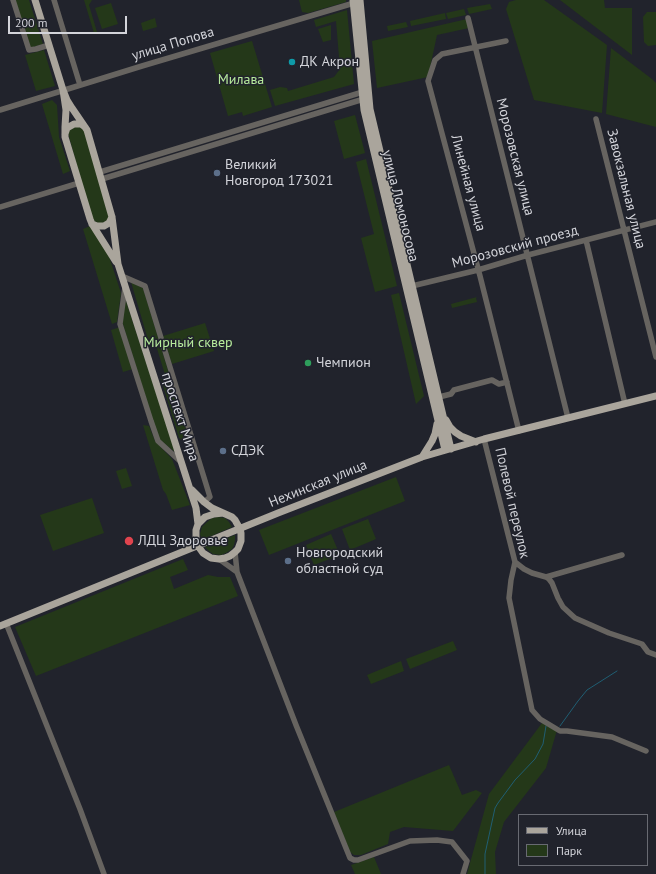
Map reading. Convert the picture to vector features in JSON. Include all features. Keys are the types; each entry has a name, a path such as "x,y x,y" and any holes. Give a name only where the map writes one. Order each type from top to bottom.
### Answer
{"main road":[{"name":"проспект Мира","path":"35,0 63,90 66,110 65,134 79,183 92,224 118,264"},
{"name":"улица Ломоносова","path":"356,1 365,94 364,110 412,286 424,351 439,397 440,415 437,428 431,444 422,457"},
{"name":"проспект Мира","path":"63,90 85,127 101,176 112,217 118,264 196,508 198,524 195,535 198,546"},
{"path":"65,134 68,128 72,125 81,124 85,127"},
{"name":"улица Ломоносова","path":"382,173 448,449"},
{"path":"92,224 104,226 109,223 112,217"},
{"name":"Нехинская улица","path":"3,625 422,457 484,439 656,396"},
{"name":"улица Ломоносова","path":"440,415 452,430 476,442"},
{"name":"проспект Мира","path":"190,487 223,514 236,520 240,529"},
{"path":"198,524 209,515 223,514"},
{"path":"198,546 206,556 211,558 219,559 230,556 238,549 241,541 240,529"}],"street":[{"path":"13,0 29,50 49,45"},
{"path":"54,0 80,85"},
{"name":"улица Попова","path":"0,110 356,1"},
{"name":"Морозовская улица","path":"468,18 568,418"},
{"name":"Линейная улица","path":"506,41 442,54 435,60 428,81 519,431"},
{"path":"101,176 135,162 365,94"},
{"path":"101,176 137,168 365,94"},
{"name":"Завокзальная улица","path":"596,119 656,357"},
{"path":"135,162 137,168"},
{"path":"0,208 79,183"},
{"name":"Морозовский проезд","path":"412,286 478,270 528,255 656,222"},
{"path":"586,240 625,404"},
{"path":"122,276 145,286 207,500"},
{"path":"125,287 120,324 151,421 158,441 181,462"},
{"path":"439,397 451,394 454,390 492,380 499,384 507,382"},
{"name":"Полевой переулок","path":"484,439 515,562 509,598 532,710 540,719 560,731 612,737 646,751"},
{"path":"235,552 237,572 296,725 350,858 358,860 410,841 437,840 452,842 467,861 463,874"},
{"path":"546,577 622,555"},
{"path":"219,559 237,572"},
{"path":"515,562 532,573 546,577 552,583 563,607 575,618 609,633 642,644 648,652 656,655"},
{"path":"3,625 76,797 104,874"}],"green space":[{"path":"15,0 29,0 43,44 30,48"},
{"path":"84,0 92,0 89,5 97,32 94,33"},
{"path":"299,0 346,0 346,2 308,13 302,12"},
{"path":"516,0 544,0 607,45 602,113 534,100 506,9 509,2"},
{"path":"560,0 604,0 605,8 632,8 632,55"},
{"path":"111,3 118,24 102,29 95,8"},
{"path":"490,4 492,9 469,14 467,8"},
{"path":"464,9 466,15 448,19 446,13"},
{"path":"347,10 354,84 275,106 270,90 280,87 287,88 288,91 334,77 340,69 336,21 316,27 314,20"},
{"path":"647,12 656,12 656,45 648,46 644,42 643,17"},
{"path":"445,13 446,19 411,26 410,21"},
{"path":"155,18 157,27 143,31 141,23"},
{"path":"467,19 469,28 437,35 428,77 377,88 372,41"},
{"path":"406,22 408,27 388,31 387,26"},
{"path":"331,25 331,40 323,42 318,29"},
{"name":"Милава","path":"252,41 272,107 243,116 242,112 228,116 210,53"},
{"path":"611,48 656,83 656,127 606,114"},
{"path":"44,50 55,86 36,91 25,55"},
{"path":"52,100 57,105 59,137 70,171 63,174 42,104"},
{"path":"355,115 365,153 344,159 334,121"},
{"path":"74,127 84,129 110,215 109,220 100,224 92,220 68,133"},
{"path":"366,159 397,286 375,292 361,238 374,234 356,162"},
{"path":"90,226 107,250 121,293 117,322 112,324 83,229"},
{"path":"131,282 143,288 191,446 179,438 161,379 166,378 155,342 149,343"},
{"path":"399,293 424,396 416,404 391,295"},
{"path":"477,297 477,302 452,308 451,304"},
{"path":"125,298 176,453 158,438 122,321"},
{"name":"Мирный сквер","path":"205,323 214,351 172,364 163,336"},
{"path":"120,327 133,369 123,372 111,330"},
{"path":"143,425 149,426 155,441 172,459 190,505 172,510 163,490"},
{"path":"126,468 132,486 122,489 116,471"},
{"path":"396,477 405,501 269,555 259,530"},
{"path":"92,498 104,533 53,551 40,515"},
{"path":"212,518 225,518 232,527 202,540 200,534 202,527"},
{"path":"368,519 376,539 350,550 342,529"},
{"path":"331,534 340,555 314,565 306,545"},
{"path":"235,535 232,549 221,555 213,554 205,547"},
{"path":"183,559 188,570 170,577 174,589 208,575 230,577 238,596 36,676 15,627"},
{"path":"453,641 457,650 410,669 406,659"},
{"path":"401,661 404,671 371,684 367,675"},
{"path":"542,723 557,730 546,768 504,822 495,852 496,874 467,874 489,794"},
{"path":"449,765 462,795 476,790 482,793 453,831 404,827 390,832 388,844 361,855 354,855 350,852 334,812"},
{"path":"374,857 381,874 355,874 351,865"}],"waterway":[{"path":"560,726 587,690 617,671"},
{"path":"485,874 485,854 495,808 515,780 535,759 543,744 546,726"}],"place":[{"name":"ДК Акрон","path":"292,62"},
{"name":"Великий Новгород 173021","path":"217,173"},
{"name":"Чемпион","path":"308,363"},
{"name":"СДЭК","path":"223,451"},
{"name":"ЛДЦ Здоровье","path":"129,541"},
{"name":"Новгородский областной суд","path":"288,561"}]}
